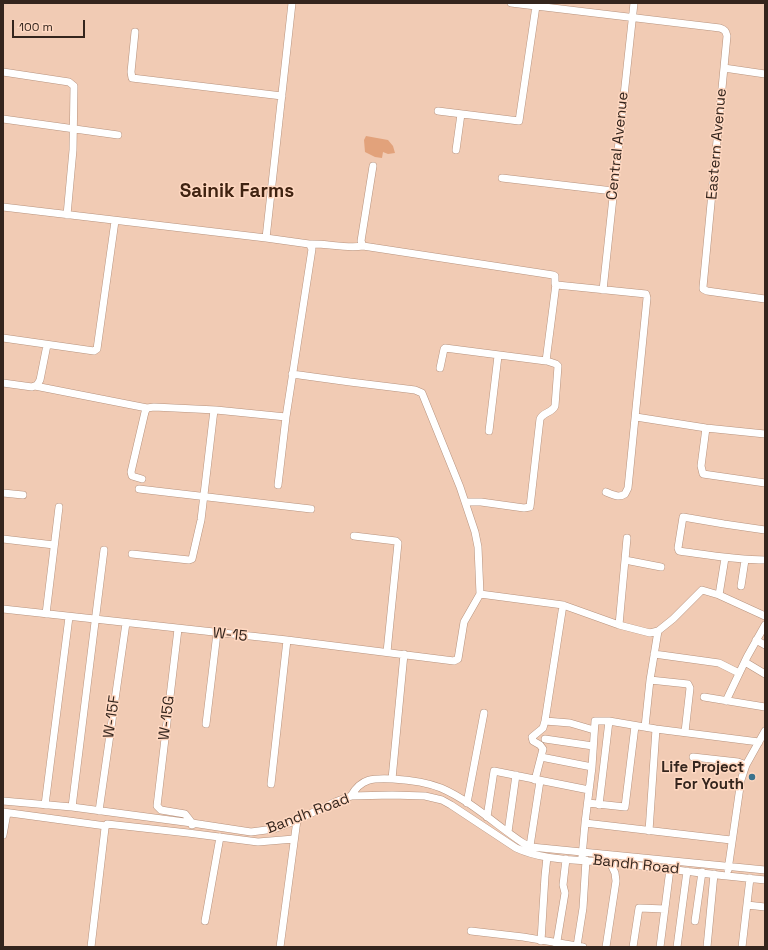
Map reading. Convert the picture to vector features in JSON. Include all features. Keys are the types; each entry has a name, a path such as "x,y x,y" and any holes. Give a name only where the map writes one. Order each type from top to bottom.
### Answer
{"street":[{"path":"266,238 292,3"},
{"path":"511,3 632,16"},
{"name":"Central Avenue","path":"603,290 634,3"},
{"path":"438,111 519,121 536,6"},
{"name":"Eastern Avenue","path":"632,16 724,29 727,36 703,289 707,291 765,299"},
{"path":"135,32 131,72 132,78 282,96"},
{"path":"724,68 765,74"},
{"path":"3,72 72,83 74,89 73,161 67,215"},
{"path":"456,150 461,114"},
{"path":"3,119 118,135"},
{"path":"363,246 361,241 373,166"},
{"path":"502,178 613,191"},
{"path":"3,207 309,244 352,248 363,246 553,275 556,276 556,284 547,361"},
{"path":"3,338 47,345 94,350 97,349 115,221"},
{"path":"278,485 292,374 312,249 309,244"},
{"path":"556,284 644,294 647,296 636,417 627,492 619,496 606,492"},
{"path":"35,386 39,384 47,345"},
{"path":"440,368 445,348 498,356 547,361 558,366 555,406 553,410 544,414 540,419 530,507 524,508 481,502 466,502"},
{"path":"489,431 498,356"},
{"path":"292,374 415,390 422,393 466,502 477,539 480,594 562,605 619,625 650,633 658,631 673,619 701,591 719,595 765,616"},
{"path":"3,383 35,386 147,408 154,407 214,410 286,417"},
{"path":"142,479 132,476 131,472 144,412 147,408"},
{"path":"132,554 189,560 192,559 198,535 204,497 214,410"},
{"path":"636,417 706,428 765,434"},
{"path":"706,428 701,466 703,474 765,483"},
{"path":"139,489 311,509"},
{"path":"3,493 23,495"},
{"path":"46,614 59,507"},
{"path":"765,530 682,517 678,550 725,558 765,560"},
{"path":"354,536 396,541 398,543 387,652"},
{"path":"619,625 627,538"},
{"path":"3,539 54,545"},
{"path":"72,807 104,550"},
{"path":"719,595 725,558"},
{"path":"625,560 662,567"},
{"path":"741,586 745,560"},
{"name":"W-15","path":"3,609 288,640 454,661 457,660 464,622 480,594"},
{"path":"530,846 542,748 533,741 532,737 543,728 545,721 562,605"},
{"path":"46,805 69,617"},
{"name":"W-15F","path":"99,811 126,623"},
{"path":"726,701 739,673 765,625"},
{"name":"W-15G","path":"178,629 156,806 161,810 185,814 192,822"},
{"path":"646,727 650,680 658,631"},
{"path":"206,724 217,633"},
{"path":"271,784 288,640"},
{"path":"756,640 765,645"},
{"path":"392,779 404,654"},
{"path":"654,654 719,664 739,673"},
{"path":"745,662 765,674"},
{"path":"650,680 688,684 690,688 685,732"},
{"path":"704,698 765,707"},
{"path":"467,803 484,713"},
{"path":"545,721 573,724 594,730"},
{"path":"471,931 523,937 541,940 556,945 578,947 583,908 585,823 592,767 595,721 759,742"},
{"path":"599,804 610,722"},
{"path":"588,803 624,808 635,726"},
{"path":"649,831 656,729"},
{"path":"727,875 739,786 746,765 765,731"},
{"path":"545,739 593,746"},
{"path":"541,757 592,767"},
{"path":"693,757 738,762 746,765"},
{"path":"487,817 494,771 589,790"},
{"path":"508,832 516,775"},
{"path":"351,796 354,790 364,781 374,779 392,779 430,784 458,797 530,846 583,858 728,866 765,870"},
{"name":"Bandh Road","path":"3,802 72,807 192,822 251,832 274,829 351,796 392,795 433,797 451,805 516,848 528,853 547,857 566,859 583,858 765,880"},
{"path":"3,835 5,812 106,826 110,823 258,842 294,839"},
{"path":"280,947 297,820"},
{"path":"191,833 192,822"},
{"path":"585,823 731,840"},
{"path":"91,947 106,826"},
{"path":"206,921 220,837"},
{"path":"541,940 544,876 547,857"},
{"path":"556,945 565,893 563,885 566,859"},
{"path":"606,947 616,881 615,873 610,862"},
{"path":"660,947 670,869"},
{"path":"677,947 687,870"},
{"path":"695,921 702,872"},
{"path":"707,947 714,874"},
{"path":"742,947 750,878"},
{"path":"747,905 765,907"},
{"path":"633,947 639,908 665,910"}],"shaded area":[{"path":"366,136 388,140 393,146 395,153 388,154 383,152 382,158 375,157 365,152 364,140"}],"place":[{"name":"Life Project For Youth","path":"752,777"}],"district":[{"name":"Sainik Farms","path":"237,192"}]}
